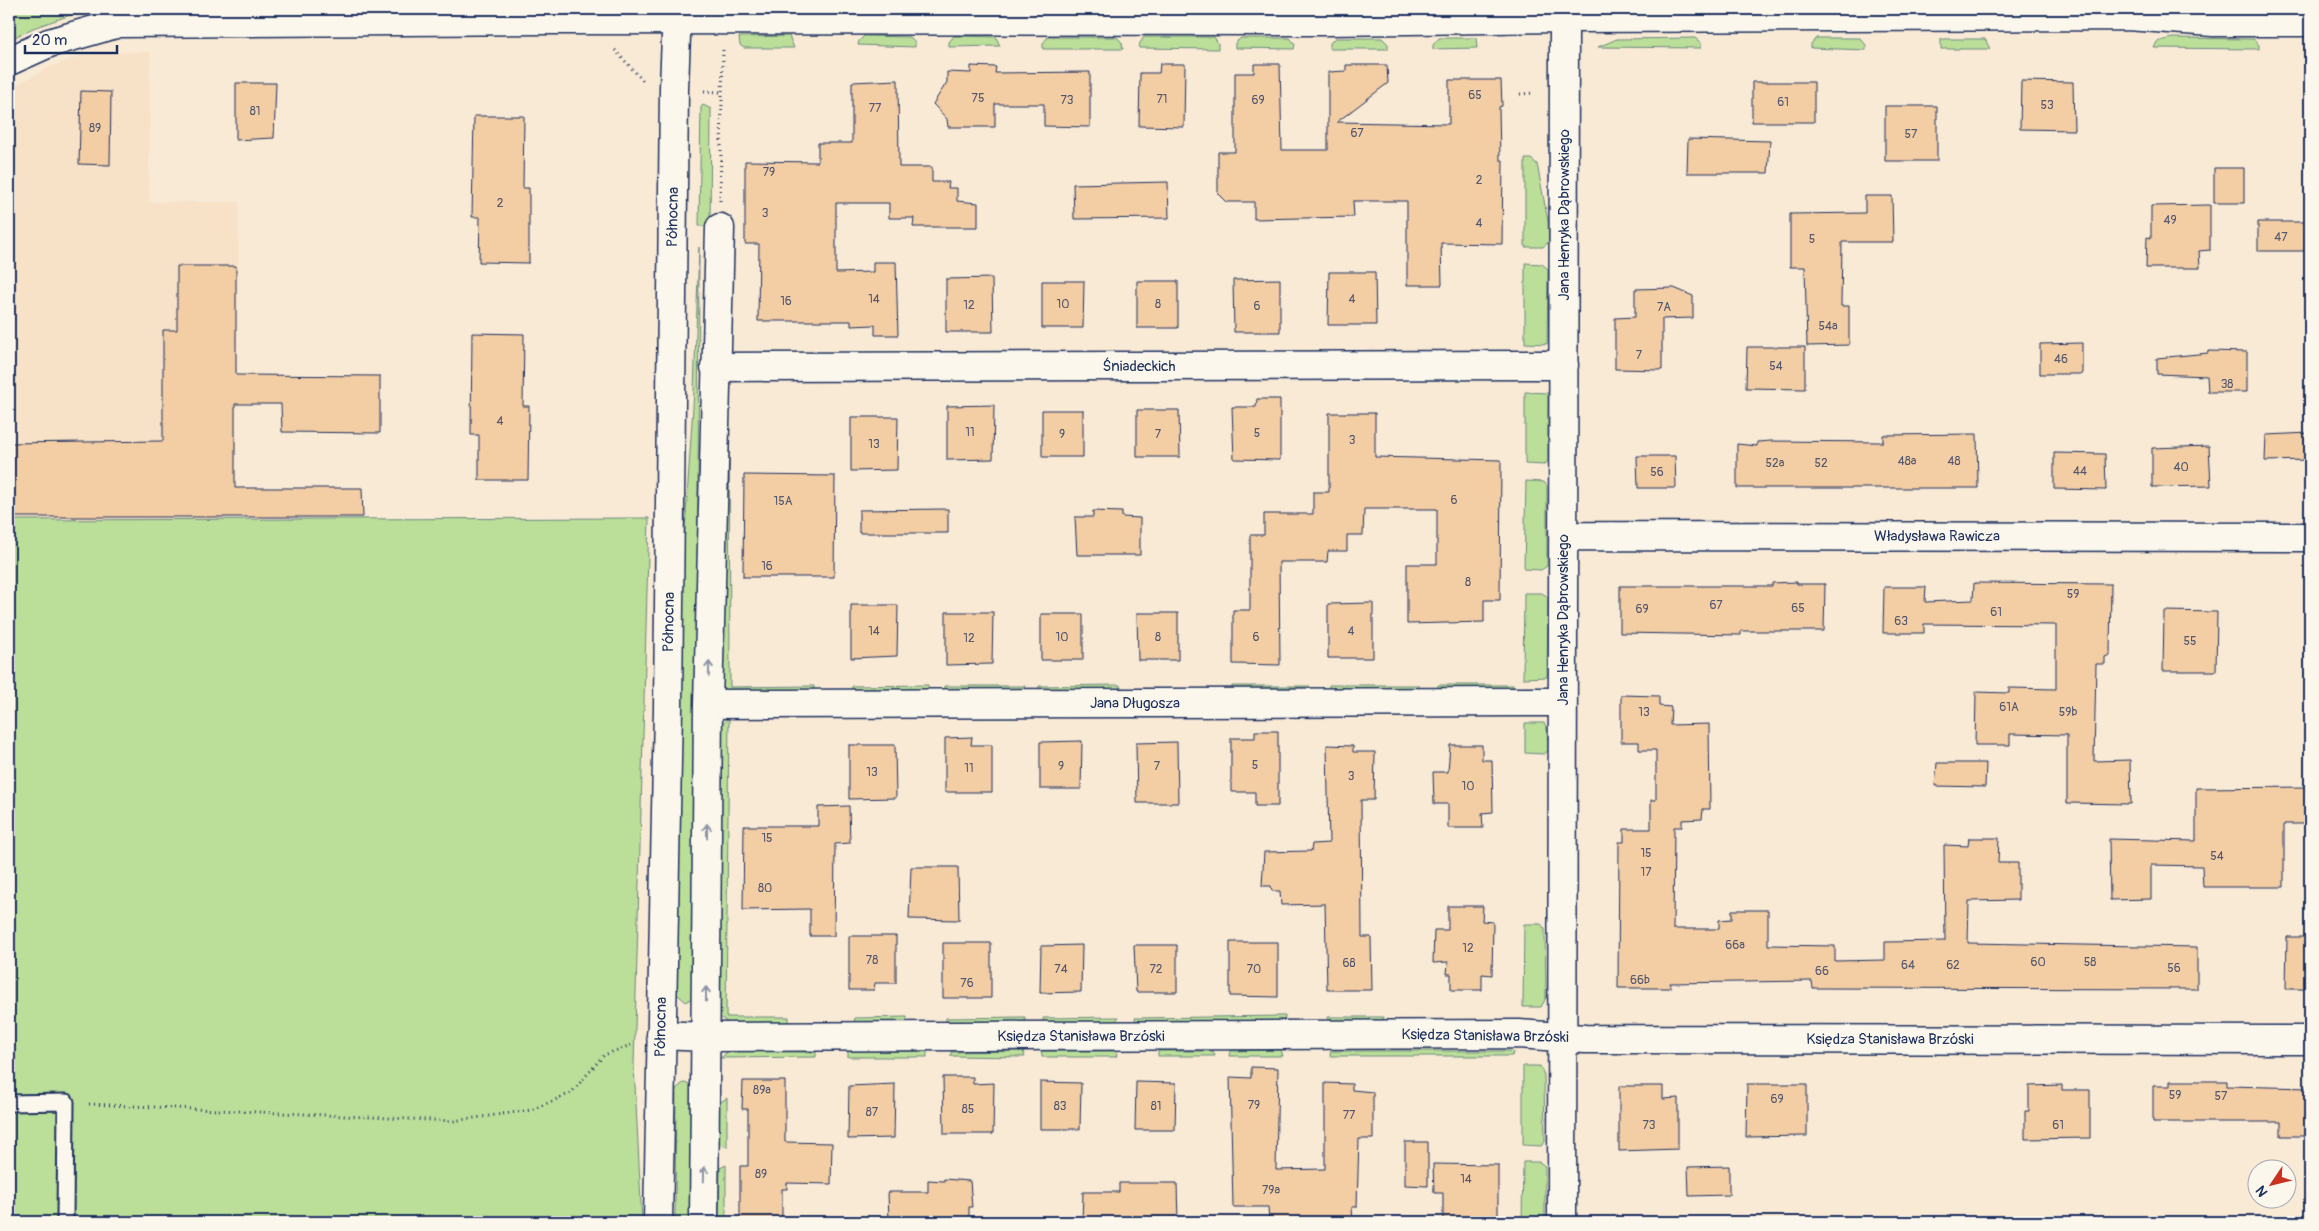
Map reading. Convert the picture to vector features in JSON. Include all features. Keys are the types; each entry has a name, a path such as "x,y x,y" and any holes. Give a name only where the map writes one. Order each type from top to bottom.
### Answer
{"street":[{"path":"9,60 49,43 120,23 546,20 677,15 1094,14 1564,18 2213,15 2310,22"},
{"name":"Północna","path":"658,1222 668,709 674,88 677,15"},
{"name":"Jana Henryka Dąbrowskiego","path":"1562,1222 1564,18"},
{"path":"704,1222 708,704 720,228"},
{"name":"Śniadeckich","path":"715,367 1564,365"},
{"name":"Władysława Rawicza","path":"1564,536 2310,537"},
{"name":"Jana Długosza","path":"708,704 1562,702"},
{"name":"Księdza Stanisława Brzóski","path":"661,1035 706,1037 1519,1034 1562,1038 2310,1040"}],"lane":[{"path":"9,1103 66,1102 65,1222"}],"path":[{"path":"608,49 615,50 648,86"},
{"path":"720,228 720,92 723,56"},
{"path":"699,90 720,92"},
{"path":"66,1102 452,1121 531,1110 571,1093 604,1054 661,1035"}],"shaded area":[{"path":"150,52 149,202 239,202 235,519 9,520 9,89 50,67 88,53"}],"green space":[{"path":"9,9 88,9 33,28 9,40"},
{"path":"789,36 794,48 744,48 740,45 739,37"},
{"path":"864,36 910,37 915,42 915,47 858,45"},
{"path":"954,36 996,37 1000,46 949,47 949,42"},
{"path":"1048,37 1117,37 1122,43 1123,49 1043,49 1043,43"},
{"path":"1144,37 1214,37 1218,43 1218,49 1139,48"},
{"path":"1241,38 1290,38 1295,44 1294,49 1235,48 1235,43"},
{"path":"1335,38 1382,38 1388,44 1388,49 1330,49 1330,43"},
{"path":"1439,38 1476,38 1477,48 1433,49 1433,45"},
{"path":"1695,38 1701,43 1701,48 1598,47 1617,39"},
{"path":"1816,38 1860,38 1866,45 1866,50 1811,48 1811,44"},
{"path":"2172,38 2254,39 2259,45 2259,49 2154,48 2157,42"},
{"path":"1941,39 1985,39 1990,49 1941,49"},
{"path":"703,105 711,109 710,226 699,226 701,107"},
{"path":"1525,159 1531,159 1537,164 1548,221 1549,242 1543,247 1525,247"},
{"path":"699,247 696,995 686,1002 677,994 682,575 694,391"},
{"path":"1525,263 1542,264 1548,269 1547,344 1525,343"},
{"path":"1525,392 1548,393 1548,461 1544,465 1525,464"},
{"path":"729,393 730,687 814,686 814,693 726,692 721,685"},
{"path":"1526,481 1544,482 1547,486 1547,566 1541,570 1524,569"},
{"path":"649,518 634,1065 642,1222 9,1222 9,520"},
{"path":"1524,593 1542,593 1548,597 1547,677 1523,678"},
{"path":"928,685 928,692 852,693 852,686"},
{"path":"1120,685 1120,691 1039,691 1039,686"},
{"path":"1329,685 1419,685 1418,691 1329,691"},
{"path":"1438,685 1513,685 1513,690 1438,691"},
{"path":"944,686 1025,686 1024,692 944,691"},
{"path":"1232,686 1310,686 1307,691 1232,692"},
{"path":"729,717 726,1017 789,1017 789,1023 728,1023 720,1017 722,725"},
{"path":"1525,723 1544,723 1547,728 1548,751 1544,754 1525,753"},
{"path":"1524,924 1541,924 1545,929 1546,998 1541,1007 1523,1007"},
{"path":"1285,1016 1284,1022 1136,1023 1135,1018"},
{"path":"907,1017 907,1024 854,1023 855,1018"},
{"path":"1025,1017 1025,1023 946,1023 946,1018"},
{"path":"1119,1017 1114,1023 1044,1023 1043,1018"},
{"path":"1328,1017 1383,1017 1384,1022 1328,1022"},
{"path":"1281,1050 1283,1056 1229,1056 1230,1051"},
{"path":"728,1051 816,1052 816,1057 721,1058"},
{"path":"848,1051 927,1051 927,1057 848,1057"},
{"path":"1023,1051 1025,1057 951,1056 951,1052"},
{"path":"1041,1051 1115,1051 1117,1054 1116,1057 1042,1057"},
{"path":"1158,1051 1213,1051 1215,1056 1158,1056"},
{"path":"1331,1051 1513,1052 1512,1056 1330,1056"},
{"path":"1523,1066 1540,1066 1544,1075 1545,1142 1541,1146 1523,1145"},
{"path":"683,1083 691,1084 696,1222 675,1222 676,1089"},
{"path":"727,1098 727,1147 719,1144 719,1103"},
{"path":"1523,1162 1539,1162 1545,1166 1545,1222 1522,1222"},
{"path":"726,1165 726,1222 719,1222 720,1168"}],"building":[{"path":"1160,64 1185,64 1184,127 1139,126 1140,73 1159,73"},
{"path":"1254,64 1280,64 1282,150 1328,150 1328,72 1346,71 1346,65 1387,65 1388,83 1337,122 1449,124 1449,80 1501,80 1502,106 1499,107 1500,160 1503,160 1502,244 1441,243 1442,285 1407,285 1407,201 1353,201 1354,217 1254,219 1254,202 1226,202 1218,194 1218,152 1235,152 1235,73 1254,73"},
{"path":"971,66 996,67 995,73 1090,72 1090,127 1044,126 1044,104 995,104 995,127 948,127 947,119 933,104 947,82 947,72 971,73"},
{"path":"898,80 899,167 932,167 932,182 949,182 948,188 957,188 957,201 978,203 978,227 913,227 914,218 889,218 889,203 836,203 836,273 873,272 873,262 896,262 898,335 875,335 875,325 851,326 851,321 758,321 759,244 745,244 745,161 818,162 818,143 852,143 852,82"},
{"path":"2021,81 2073,82 2074,130 2020,129"},
{"path":"1752,82 1814,82 1814,122 1752,122"},
{"path":"236,83 276,83 274,138 236,140"},
{"path":"81,91 111,92 110,165 79,164"},
{"path":"1885,106 1937,106 1937,161 1885,161"},
{"path":"474,116 524,116 523,188 529,188 529,263 479,262 480,217 472,217"},
{"path":"1688,139 1770,141 1768,173 1687,173"},
{"path":"2214,168 2244,168 2244,203 2214,203"},
{"path":"1168,182 1169,218 1074,219 1073,184"},
{"path":"1865,196 1892,196 1893,242 1842,242 1841,306 1849,306 1849,345 1807,346 1805,267 1790,267 1790,214 1865,213"},
{"path":"2210,205 2210,250 2199,251 2200,268 2146,268 2147,237 2151,238 2151,206"},
{"path":"2258,222 2305,222 2305,251 2258,251"},
{"path":"177,266 236,266 236,375 380,376 380,433 282,432 281,404 235,404 235,488 362,488 363,517 9,517 9,443 163,441 163,330 177,330"},
{"path":"1329,272 1375,272 1376,325 1328,325"},
{"path":"992,278 993,332 946,332 946,279"},
{"path":"1280,279 1280,332 1234,332 1233,280"},
{"path":"1042,281 1084,281 1083,328 1042,328"},
{"path":"1137,281 1178,281 1178,328 1137,328"},
{"path":"1674,288 1693,296 1693,318 1662,319 1662,370 1615,369 1615,318 1635,317 1635,289"},
{"path":"472,333 524,334 523,406 529,406 528,480 479,480 479,435 471,435"},
{"path":"2082,343 2082,374 2040,374 2040,344"},
{"path":"1747,347 1805,347 1805,389 1746,388"},
{"path":"2208,351 2247,352 2247,392 2208,392 2207,376 2157,374 2157,358 2208,353"},
{"path":"1257,399 1280,399 1280,460 1234,459 1232,407 1256,407"},
{"path":"994,405 993,459 947,460 947,406"},
{"path":"1042,410 1083,410 1083,457 1042,457"},
{"path":"1137,410 1179,410 1180,457 1137,457"},
{"path":"1329,413 1375,413 1375,457 1501,460 1500,600 1484,600 1484,622 1407,624 1407,564 1437,564 1437,509 1364,509 1363,535 1347,535 1347,551 1328,551 1327,562 1279,562 1280,665 1233,664 1233,610 1250,610 1250,535 1264,535 1264,514 1313,514 1313,492 1329,492"},
{"path":"851,417 898,417 897,470 851,471"},
{"path":"2310,433 2310,460 2265,461 2266,435"},
{"path":"1977,434 1978,488 1737,488 1737,444 1757,446 1757,442 1771,441 1883,442 1883,435"},
{"path":"2209,446 2211,486 2152,487 2152,448"},
{"path":"2054,453 2105,454 2106,490 2054,489"},
{"path":"1637,456 1675,456 1676,488 1638,488"},
{"path":"744,475 835,476 834,577 743,577"},
{"path":"948,509 948,533 859,533 859,510"},
{"path":"1093,511 1122,512 1122,517 1140,518 1140,555 1077,555 1075,517 1093,517"},
{"path":"1797,582 1797,584 1825,584 1824,631 1741,631 1741,635 1620,633 1620,586 1772,586 1772,583"},
{"path":"1974,583 2111,584 2110,655 2105,657 2105,664 2096,664 2094,761 2130,760 2131,804 2067,803 2067,735 2010,734 2010,745 1975,745 1976,692 2009,693 2009,688 2056,689 2056,625 1924,624 1924,633 1883,633 1884,587 1926,587 1925,602 1973,600"},
{"path":"1373,603 1373,658 1328,658 1328,604"},
{"path":"851,605 898,605 897,656 851,658"},
{"path":"2164,611 2217,612 2216,671 2163,671"},
{"path":"946,612 993,612 992,664 946,665"},
{"path":"1137,613 1178,613 1178,660 1138,660"},
{"path":"1041,614 1083,614 1083,660 1041,660"},
{"path":"1621,695 1659,696 1659,706 1671,707 1670,725 1709,724 1710,809 1703,809 1702,819 1682,820 1682,827 1674,827 1673,929 1719,929 1719,920 1732,919 1732,910 1768,910 1768,945 1835,946 1835,961 1885,960 1885,942 1945,941 1944,845 1968,846 1969,838 1999,838 1998,863 2018,863 2018,900 1969,901 1968,943 2197,947 2197,989 1813,988 1812,981 1670,983 1670,988 1618,988 1619,842 1624,842 1624,829 1651,829 1651,800 1656,800 1656,750 1639,750 1639,742 1621,742"},
{"path":"1255,731 1278,731 1278,806 1255,806 1255,792 1231,792 1231,738 1255,738"},
{"path":"972,737 971,745 992,745 992,792 945,792 945,738"},
{"path":"1082,741 1081,789 1040,789 1040,742"},
{"path":"1177,742 1178,803 1137,803 1136,743"},
{"path":"849,745 895,745 896,798 849,799"},
{"path":"1327,745 1353,746 1353,752 1375,752 1374,800 1361,800 1362,937 1371,937 1372,990 1327,990 1325,904 1281,905 1280,891 1272,891 1271,886 1262,886 1264,852 1311,851 1312,844 1329,843"},
{"path":"1450,745 1482,745 1482,760 1492,760 1493,812 1482,813 1483,828 1448,828 1448,804 1434,804 1433,772 1448,772"},
{"path":"1937,763 1986,763 1985,787 1935,786"},
{"path":"2310,787 2310,824 2284,824 2284,887 2203,887 2202,866 2151,865 2151,899 2110,900 2109,839 2196,841 2196,788"},
{"path":"849,806 850,843 835,844 834,936 810,936 810,909 743,910 744,826 818,826 818,807"},
{"path":"911,867 958,867 959,920 909,919"},
{"path":"1448,906 1483,906 1482,921 1493,922 1492,975 1482,974 1482,990 1451,990 1451,974 1447,974 1448,962 1433,963 1434,930 1448,930"},
{"path":"849,936 896,936 896,983 875,983 874,990 849,990"},
{"path":"2287,937 2310,937 2310,989 2286,989"},
{"path":"1230,942 1278,942 1278,997 1230,996"},
{"path":"943,943 991,943 991,998 943,998"},
{"path":"1082,945 1081,992 1040,993 1041,946"},
{"path":"1134,945 1177,945 1177,992 1136,992"},
{"path":"1251,1067 1278,1068 1276,1170 1325,1169 1325,1083 1352,1084 1352,1090 1373,1092 1373,1139 1359,1139 1357,1207 1352,1207 1353,1222 1269,1222 1268,1207 1233,1207 1230,1077 1251,1078"},
{"path":"943,1077 973,1077 973,1084 994,1083 993,1134 944,1134"},
{"path":"743,1081 785,1081 785,1142 832,1143 831,1184 787,1183 787,1189 782,1189 782,1222 740,1222 740,1166 748,1166 748,1109 742,1109"},
{"path":"2170,1081 2227,1081 2227,1086 2310,1088 2310,1136 2281,1136 2281,1122 2153,1122 2153,1086 2170,1086"},
{"path":"1040,1082 1081,1083 1080,1129 1040,1129"},
{"path":"1136,1082 1176,1083 1175,1130 1135,1130"},
{"path":"895,1084 894,1138 848,1139 849,1086"},
{"path":"1747,1084 1807,1084 1807,1136 1746,1137"},
{"path":"2062,1085 2062,1090 2090,1090 2090,1138 2025,1139 2025,1111 2029,1111 2029,1086"},
{"path":"1619,1086 1663,1086 1663,1099 1678,1098 1678,1149 1619,1151"},
{"path":"1405,1142 1428,1142 1428,1186 1405,1185"},
{"path":"1433,1164 1498,1165 1498,1222 1443,1222 1443,1193 1434,1193"},
{"path":"1729,1166 1729,1195 1689,1196 1688,1167"},
{"path":"944,1179 970,1181 972,1207 969,1207 969,1222 889,1222 888,1192 928,1192 928,1180 944,1181"},
{"path":"1119,1183 1177,1183 1178,1222 1082,1222 1083,1192 1119,1192"}]}
